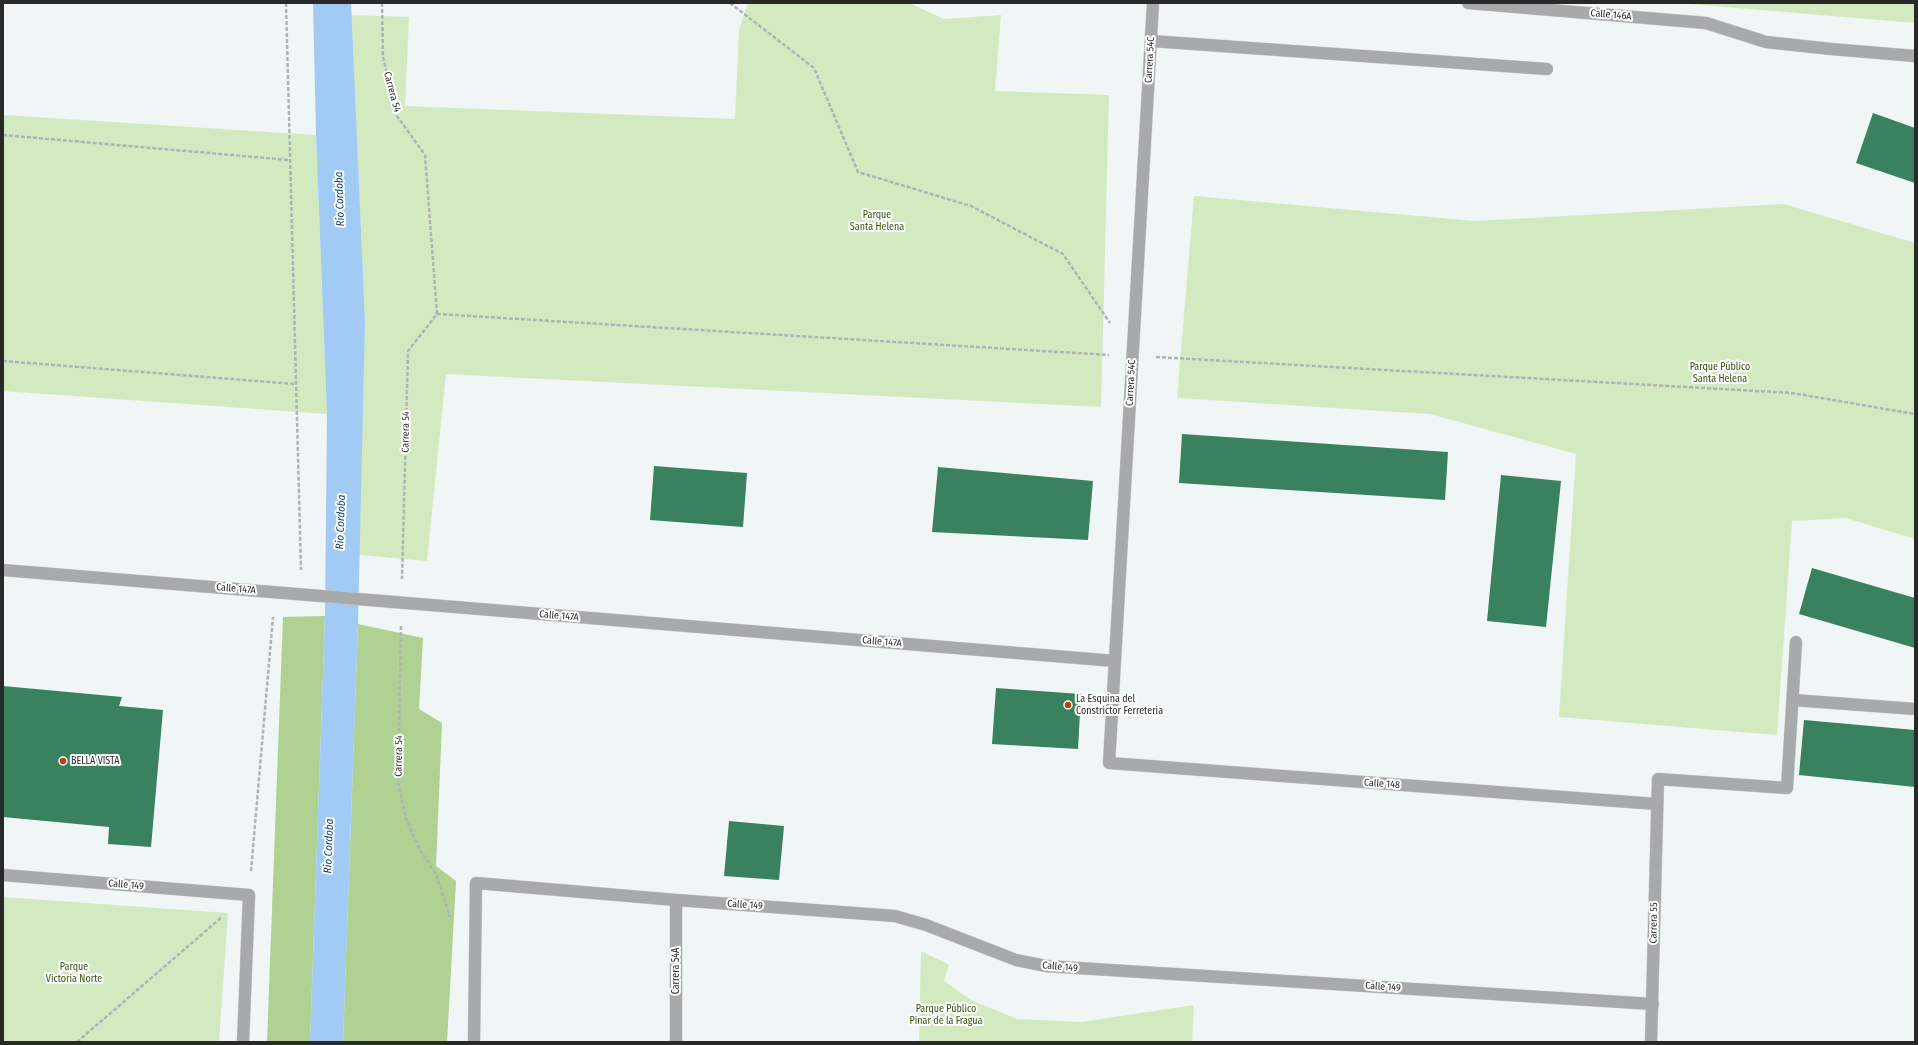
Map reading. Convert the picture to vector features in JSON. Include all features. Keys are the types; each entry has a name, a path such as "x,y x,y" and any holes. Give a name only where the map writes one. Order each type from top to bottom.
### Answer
{"street":[{"name":"Carrera 54C","path":"1109,763 1153,3"},
{"name":"Calle 146A","path":"1468,3 1706,23 1766,42 1915,56"},
{"path":"1151,41 1547,69"},
{"name":"Calle 147A","path":"3,570 1115,662"},
{"path":"1796,642 1793,700 1915,709"},
{"name":"Carrera 55","path":"1651,1042 1653,1004 1656,804 1658,779 1787,788 1793,700"},
{"name":"Calle 148","path":"1109,763 1656,804"},
{"name":"Calle 149","path":"3,875 249,895"},
{"name":"Calle 149","path":"474,1042 476,883 676,900 895,916 926,925 1016,960 1046,966 1653,1004"},
{"path":"243,1042 249,895"},
{"name":"Carrera 54A","path":"676,900 676,1042"}],"path":[{"path":"286,3 295,384 302,595"},
{"name":"Carrera 54","path":"382,3 383,57 397,116 425,155 437,314 408,351 398,781 406,819 420,850 436,874"},
{"path":"730,3 814,68 858,172 971,206 1063,254 1111,324"},
{"path":"3,136 289,160"},
{"path":"437,314 1133,356 1792,393 1915,414"},
{"path":"3,361 295,384"},
{"path":"77,1042 249,895 275,592"}],"green space":[{"name":"Parque Santa Helena","path":"748,3 909,3 944,19 1001,15 995,91 1109,95 1101,407 446,374 427,561 359,555 365,322 351,15 409,17 405,106 735,119 739,30"},
{"path":"1678,3 1915,3 1915,23"},
{"path":"3,115 316,135 327,414 3,391"},
{"name":"Parque Público Santa Helena","path":"1194,196 1475,221 1784,204 1915,243 1915,539 1846,518 1792,521 1777,735 1559,717 1576,454 1430,414 1177,398"},
{"path":"325,616 310,1042 267,1042 283,617"},
{"path":"358,624 423,638 419,709 442,723 436,866 456,881 447,1042 343,1042"},
{"name":"Parque Victoria Norte","path":"3,897 228,913 219,1042 3,1042"},
{"name":"Parque Público Pinar de la Fragua","path":"921,951 949,965 944,981 971,1000 1017,1019 1081,1022 1194,1005 1192,1042 919,1042"}],"water":[{"name":"Rio Cordoba","path":"313,3 351,3 365,322 358,624 343,1042 310,1042 325,616 327,414 316,135"}],"building":[{"path":"1873,113 1915,128 1915,183 1856,163"},
{"path":"1182,434 1448,452 1445,500 1179,483"},
{"path":"654,466 747,473 743,527 650,520"},
{"path":"938,467 1093,481 1088,540 932,532"},
{"path":"1501,475 1561,481 1546,627 1487,621"},
{"path":"1812,568 1915,598 1915,648 1799,614"},
{"name":"BELLA VISTA","path":"3,686 122,697 119,706 163,710 151,847 108,844 109,827 3,817"},
{"path":"996,688 1081,694 1078,749 992,744"},
{"path":"1804,720 1915,730 1915,787 1799,775"},
{"path":"729,821 784,826 779,880 724,876"}],"place":[{"name":"La Esquina del Constrictor Ferreteria","path":"1068,705"},
{"name":"BELLA VISTA","path":"63,761"}]}
